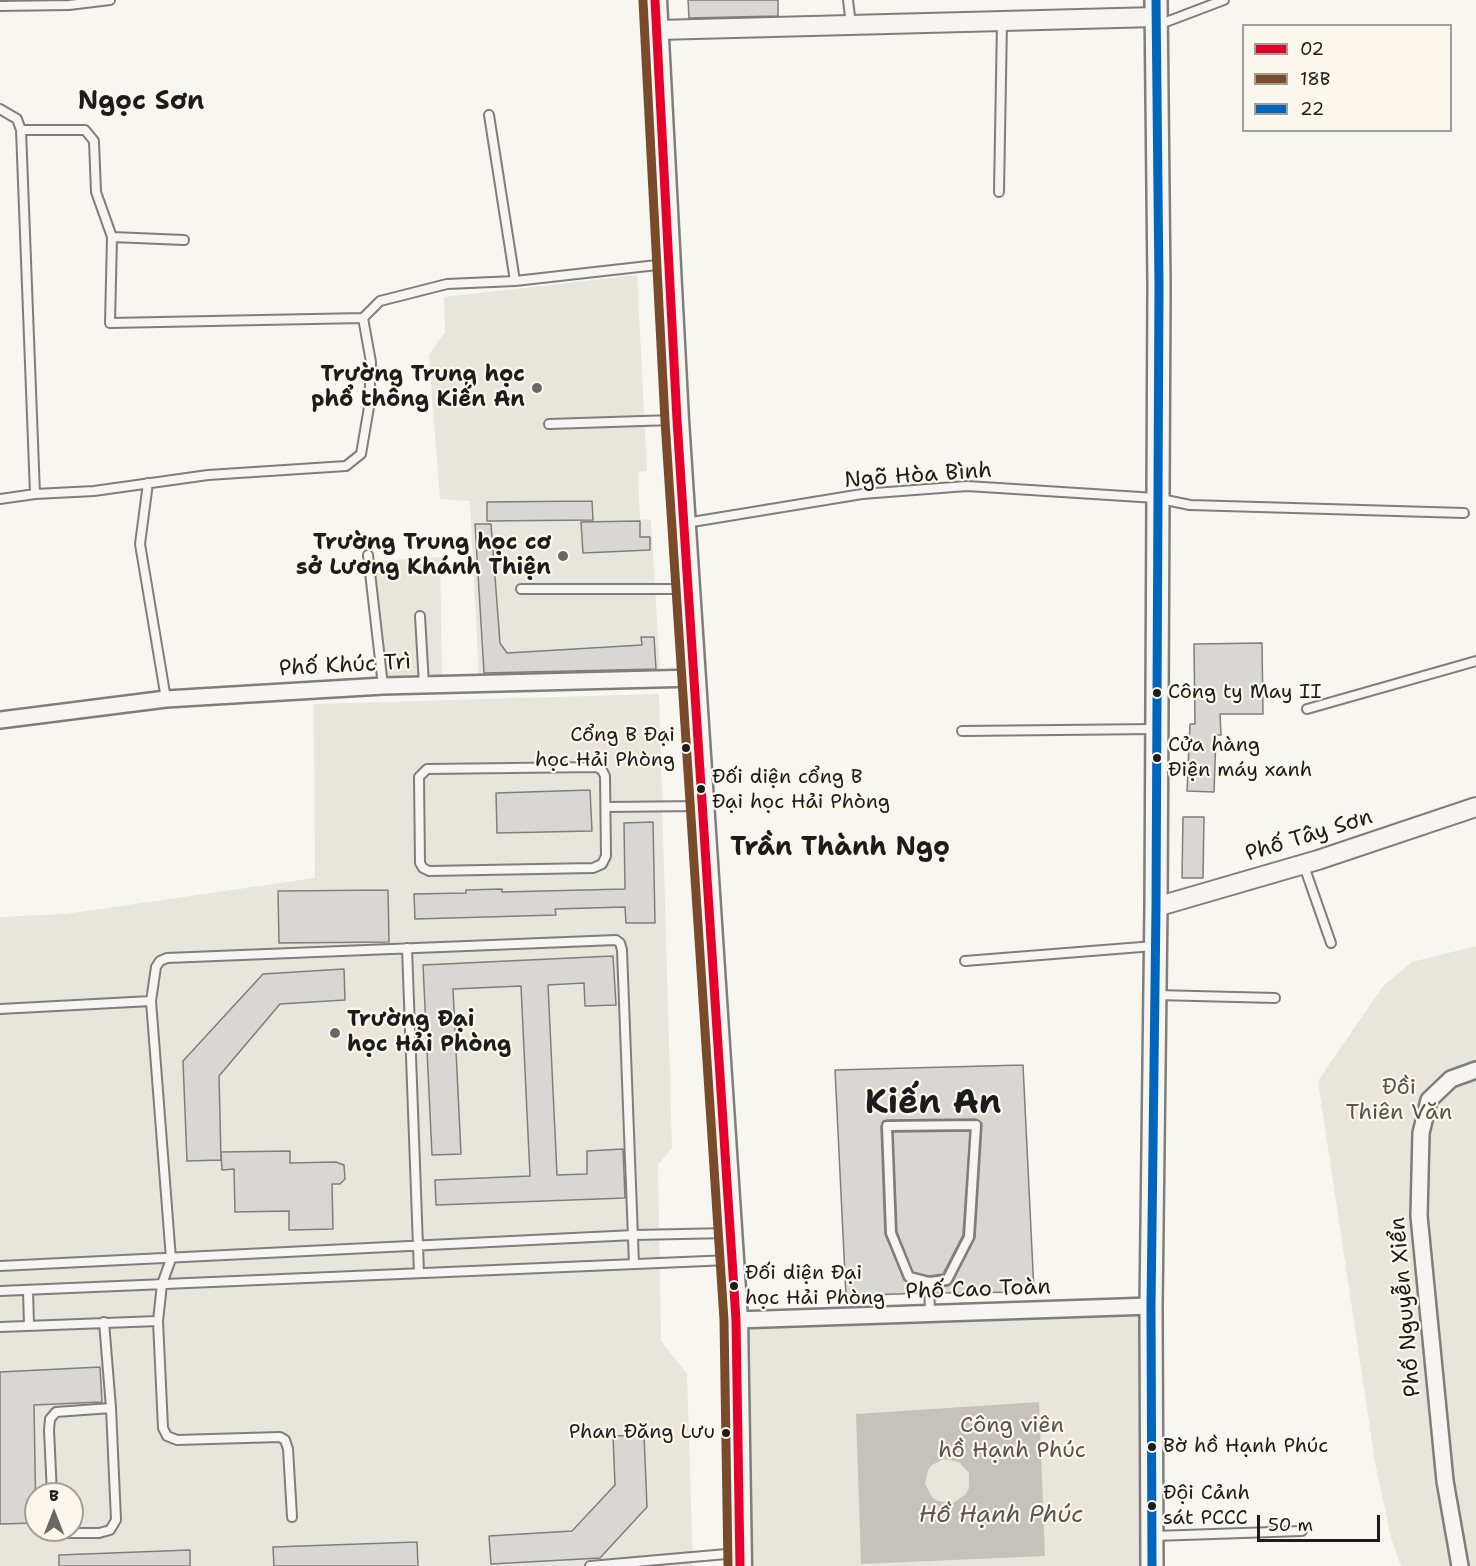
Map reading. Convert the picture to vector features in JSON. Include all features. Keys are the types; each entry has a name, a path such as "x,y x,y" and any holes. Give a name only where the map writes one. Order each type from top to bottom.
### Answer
{"main road":[{"path":"655,0 677,420 736,1320 739,1559"},
{"path":"1152,1566 1151,1306 1156,907 1158,298 1156,14"}],"street":[{"path":"658,30 1002,22 1156,14"},
{"name":"Phố Khúc Trì","path":"0,720 166,699 383,686 694,678"},
{"name":"Phố Tây Sơn","path":"1156,907 1303,864 1476,807"},
{"name":"Phố Nguyễn Xiển","path":"1460,1566 1445,1481 1432,1363 1419,1204 1421,1133 1429,1100 1451,1078 1476,1070"},
{"name":"Phố Cao Toàn","path":"736,1320 1151,1306"}],"lane":[{"path":"0,6 69,5 110,0"},
{"path":"848,0 852,26"},
{"path":"1156,14 1224,0"},
{"path":"999,192 1002,22"},
{"path":"0,109 17,118 21,130 35,494"},
{"path":"489,115 515,281"},
{"path":"21,130 85,130 94,141 96,192 112,237 110,323 363,318 380,301 447,284 515,281 668,264"},
{"path":"112,237 184,240"},
{"path":"0,499 35,494 94,491 208,475 346,466 361,454 369,407 371,362 363,318"},
{"path":"549,424 677,420"},
{"path":"148,483 140,544 166,699"},
{"name":"Ngõ Hòa Bình","path":"684,524 862,494 967,486 1156,498 1190,505 1464,513"},
{"path":"368,555 383,686"},
{"path":"520,589 688,589"},
{"path":"420,616 424,685"},
{"path":"1307,709 1476,661"},
{"path":"962,731 1155,729"},
{"path":"597,767 605,776 606,807 606,856 602,864 593,868 429,871 420,863 419,777 427,769 597,767"},
{"path":"606,807 703,806"},
{"path":"1303,864 1331,943"},
{"path":"292,1517 288,1449 285,1440 280,1437 177,1440 167,1436 163,1428 158,1321 162,1284 171,1259 151,1001 156,967 160,961 167,958 616,940 620,943 622,950 634,1264"},
{"path":"965,961 1155,946"},
{"path":"407,948 419,1272"},
{"path":"1155,995 1275,998"},
{"path":"0,1009 151,1001"},
{"path":"887,1125 976,1125 969,1237 947,1280 928,1282 909,1277 891,1233 887,1125"},
{"path":"0,1266 634,1235 730,1233"},
{"path":"0,1291 732,1260"},
{"path":"928,1282 930,1314"},
{"path":"28,1290 29,1326"},
{"path":"0,1327 158,1321"},
{"path":"84,1533 110,1530 116,1520 104,1322"},
{"path":"51,1482 50,1419 56,1412 111,1408"},
{"path":"1152,1536 1302,1531"},
{"path":"590,1566 739,1559"}],"shaded area":[{"path":"637,275 647,471 638,472 640,519 651,520 660,671 479,679 470,501 440,499 429,355 445,332 444,297"},
{"path":"440,557 442,679 386,681 375,561"},
{"name":"Trường Đại học Hải Phòng","path":"659,694 672,1148 658,1165 661,1341 687,1374 693,1566 0,1566 0,917 65,914 315,878 314,704"},
{"name":"Đồi Thiên Văn","path":"1476,946 1476,1566 1401,1566 1391,1538 1375,1462 1318,1081 1383,986 1412,962"},
{"name":"Công viên hồ Hạnh Phúc","path":"1151,1306 1151,1566 742,1566 736,1320"}],"water":[{"name":"Hồ Hạnh Phúc","path":"1039,1402 1045,1556 861,1564 856,1414","holes":["944,1459 959,1462 969,1473 969,1488 965,1495 953,1503 938,1501 932,1497 925,1484 928,1470 932,1465"]}],"building":[{"path":"688,0 778,0 778,16 689,18"},
{"path":"592,501 593,520 487,521 487,502"},
{"path":"640,521 640,537 650,537 650,550 583,553 581,522"},
{"path":"475,524 491,524 500,643 507,653 642,645 641,637 654,637 656,669 484,673"},
{"path":"1262,643 1263,714 1220,714 1221,735 1216,735 1214,792 1187,791 1190,724 1195,724 1194,644"},
{"path":"590,790 592,831 497,833 496,793"},
{"path":"1183,817 1204,817 1203,878 1182,878"},
{"path":"653,822 655,923 626,923 625,907 555,909 556,915 415,919 414,894 466,893 466,890 502,889 502,892 625,889 624,823"},
{"path":"388,890 389,942 279,943 278,891"},
{"path":"613,956 616,1005 585,1006 584,983 548,985 557,1175 587,1174 587,1151 623,1149 625,1198 436,1205 435,1180 530,1176 521,986 453,989 461,1154 432,1155 423,965"},
{"path":"344,969 345,1000 280,1004 219,1076 221,1160 187,1161 183,1061 263,974"},
{"path":"1023,1065 1034,1292 935,1293 935,1287 948,1286 952,1283 975,1238 982,1123 976,1119 887,1120 883,1121 881,1126 885,1234 904,1280 923,1287 923,1293 846,1296 835,1070"},
{"path":"970,1131 963,1235 943,1274 929,1276 913,1272 897,1232 893,1132"},
{"path":"290,1151 290,1163 336,1162 344,1165 345,1179 340,1184 332,1184 333,1229 289,1230 289,1211 235,1212 234,1169 222,1170 221,1152"},
{"path":"100,1367 102,1402 34,1405 35,1482 24,1482 24,1523 0,1524 0,1372"},
{"path":"644,1435 647,1507 600,1558 491,1564 489,1536 572,1531 615,1485 613,1436"},
{"path":"417,1542 418,1566 274,1566 273,1547"},
{"path":"190,1550 190,1566 59,1566 59,1555"}],"transit line":[{"name":"02","path":"655,0 677,420 736,1320 740,1566"},
{"name":"22","path":"1152,1566 1151,1306 1156,907 1159,286 1156,0"},
{"name":"18B","path":"643,1 665,421 724,1320 728,1566"}],"place":[{"name":"Trường Trung học phổ thông Kiến An","path":"537,388"},
{"name":"Trường Trung học cơ sở Lương Khánh Thiện","path":"563,556"},
{"name":"Công ty May II","path":"1157,693"},
{"name":"Cổng B Đại học Hải Phòng","path":"686,748"},
{"name":"Cửa hàng Điện máy xanh","path":"1157,758"},
{"name":"Đối diện cổng B Đại học Hải Phòng","path":"701,789"},
{"name":"Trường Đại học Hải Phòng","path":"335,1033"},
{"name":"Đối diện Đại học Hải Phòng","path":"734,1286"},
{"name":"Phan Đăng Lưu","path":"726,1433"},
{"name":"Bờ hồ Hạnh Phúc","path":"1152,1447"},
{"name":"Đội Cảnh sát PCCC","path":"1152,1506"}],"district":[{"name":"Ngọc Sơn","path":"141,102"},
{"name":"Trần Thành Ngọ","path":"840,848"},
{"name":"Kiến An","path":"933,1104"}]}
